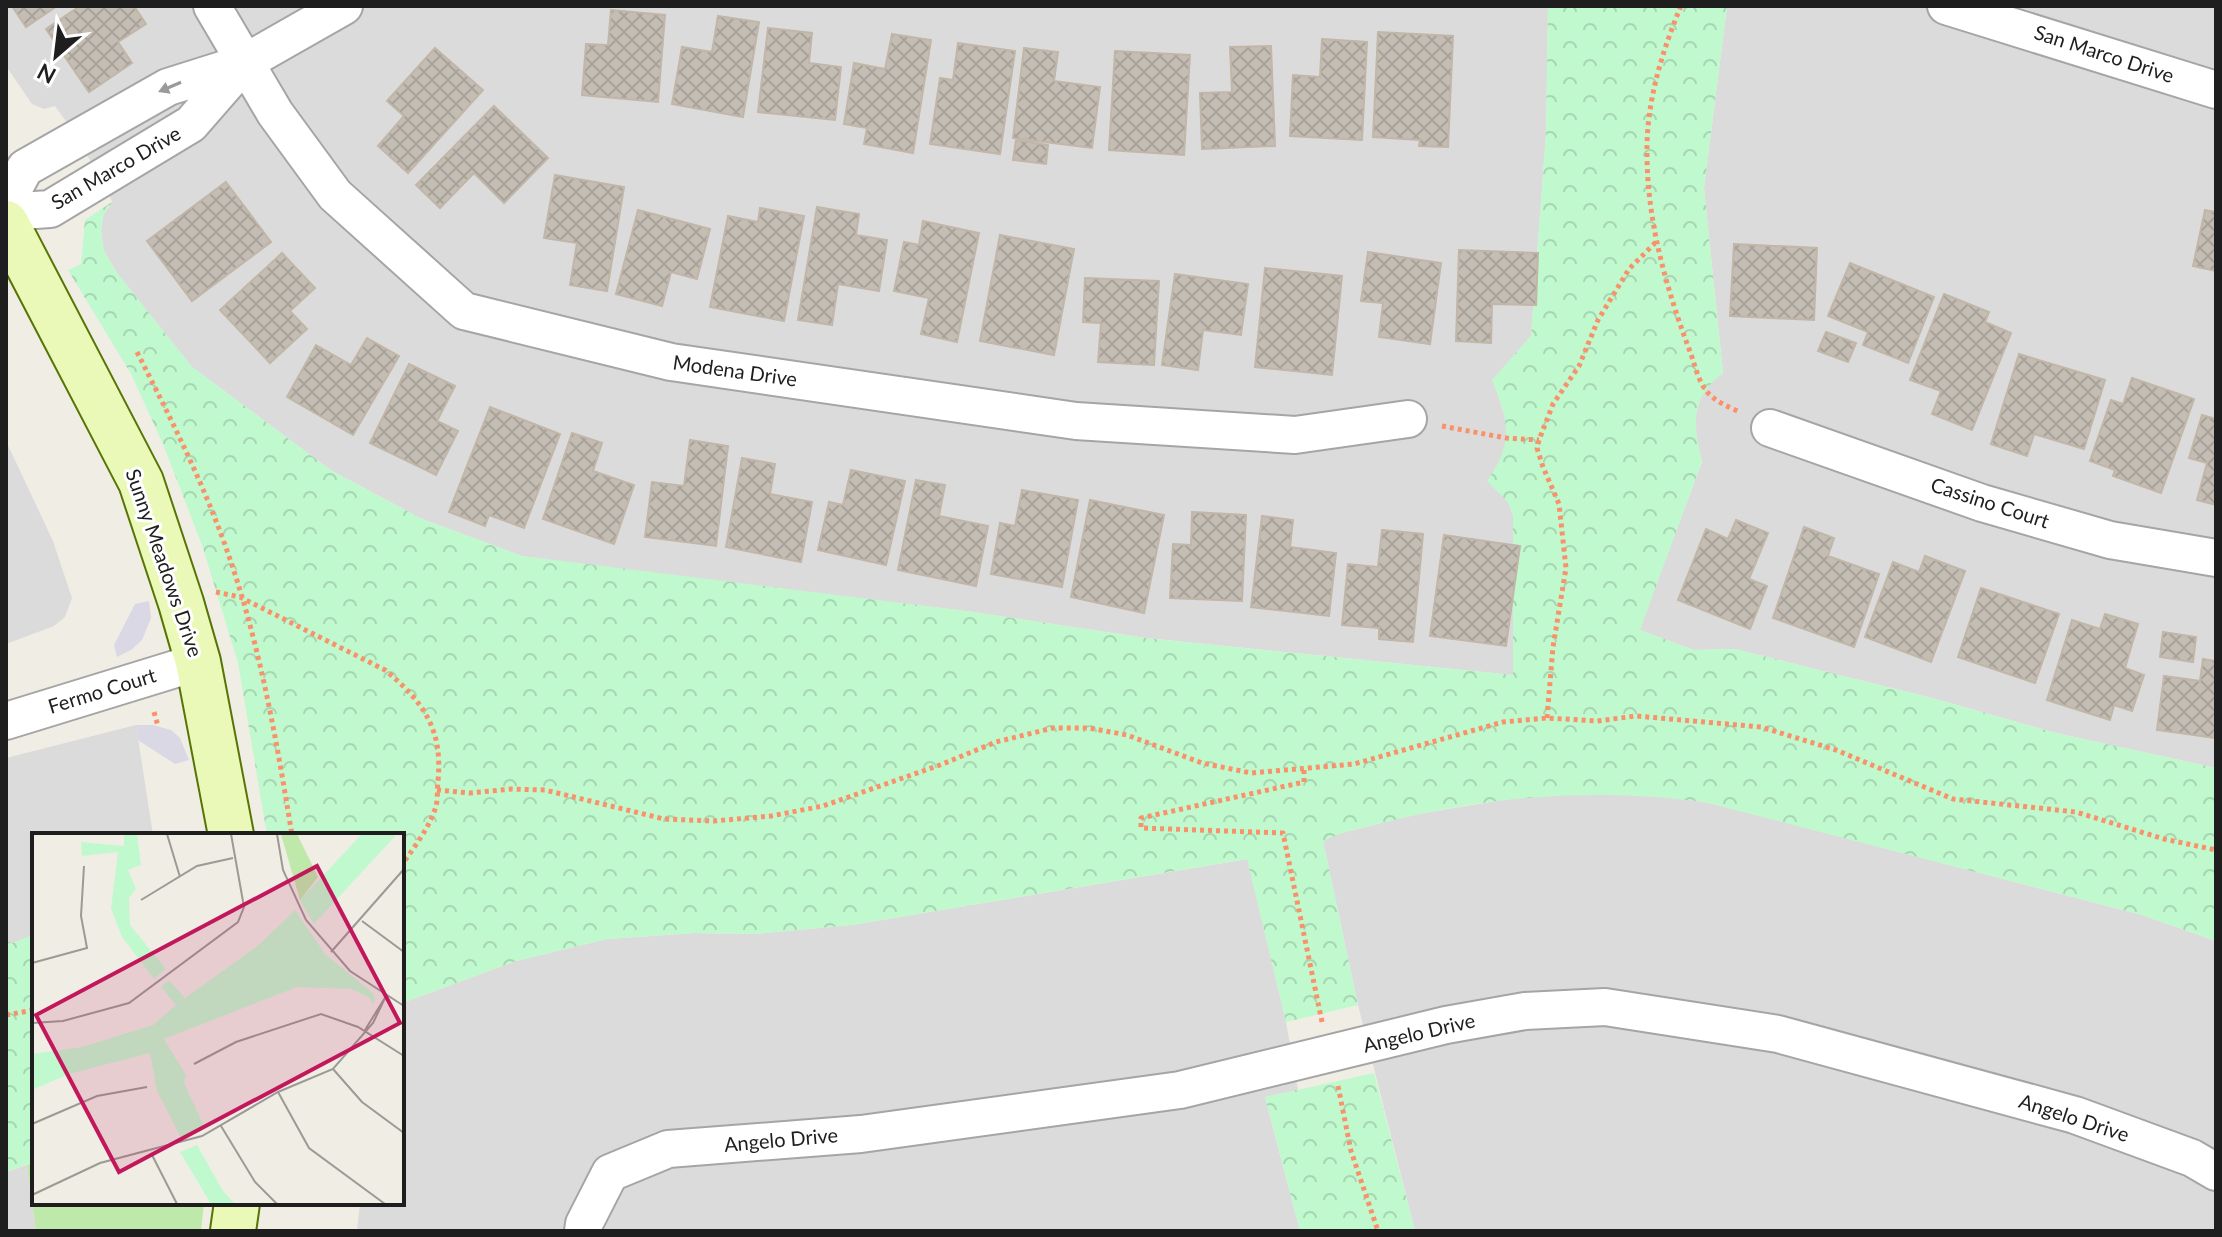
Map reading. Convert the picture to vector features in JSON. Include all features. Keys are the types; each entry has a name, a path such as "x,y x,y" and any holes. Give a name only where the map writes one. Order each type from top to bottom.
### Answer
{"street":[{"name":"Modena Drive","path":"212,6 275,113 335,195 464,311 671,362 1076,421 1295,435 1408,419"},
{"name":"San Marco Drive","path":"6,203 25,168 168,87 244,63 344,6"},
{"name":"San Marco Drive","path":"1957,7 2216,90"},
{"name":"San Marco Drive","path":"6,212 50,209 191,124 244,63"},
{"name":"Sunny Meadows Drive","path":"6,223 141,482 198,662 231,833"},
{"name":"Cassino Court","path":"1770,428 1982,503 2110,540 2216,558"},
{"name":"Fermo Court","path":"6,721 198,662"},
{"name":"Angelo Drive","path":"583,1231 610,1173 668,1149 861,1134 1165,1092 1446,1025 1525,1011 1605,1007 1778,1034 1808,1042 2075,1115 2192,1158 2216,1172"},
{"path":"233,1231 237,1205"}],"path":[{"path":"1681,6 1651,105 1646,153 1656,242 1676,314 1705,390 1720,402 1770,428"},
{"path":"1547,718 1553,647 1566,568 1559,504 1537,448 1553,404 1579,366 1598,320 1629,269 1656,242"},
{"path":"137,352 184,444 225,546 259,656 292,833"},
{"path":"1408,419 1489,436 1539,440"},
{"path":"216,592 240,597 385,670 402,684 427,714 437,735 441,762 436,806 404,862"},
{"path":"437,790 470,793 545,790 664,819 714,821 771,816 823,806 996,742 1053,728 1089,728 1127,735 1224,769 1251,773 1354,764 1503,722 1547,718 1597,721 1636,716 1761,727 1836,750 1953,799 2076,812 2164,839 2216,850"},
{"path":"1304,770 1304,782 1141,818 1141,828 1283,833 1351,1151 1378,1231"},
{"path":"6,1015 32,1010"}],"shaded area":[{"path":"6,6 1548,6 1546,134 1531,336 1493,380 1507,423 1506,444 1499,464 1488,481 1508,502 1513,515 1513,675 1146,638 966,611 522,556 422,519 332,471 192,367 117,273 104,251 101,231 103,216 112,201 78,138 55,106 44,109 32,104 6,66"},
{"path":"1727,6 2216,6 2216,768 2056,733 1932,698 1735,649 1694,650 1639,630 1702,462 1695,418 1700,398 1709,383 1723,373 1704,188"},
{"path":"6,441 53,541 72,598 65,617 54,626 6,644"},
{"path":"149,601 151,618 142,640 117,657 114,645 135,604"},
{"path":"136,725 153,833 32,833 32,936 12,943 6,941 6,758"},
{"path":"136,725 153,725 171,730 180,738 189,760 175,764 138,740"},
{"path":"1645,794 1705,802 1773,819 2142,915 2216,941 2216,1231 1415,1231 1358,1005 1323,841 1337,834 1418,814 1532,795"},
{"path":"1248,859 1286,1022 1298,1090 1265,1097 1300,1231 357,1231 360,1205 404,1205 404,1002 516,961 607,939 694,933 755,934 852,925"},
{"path":"27,1165 36,1231 6,1231 6,1172"}],"green space":[{"path":"1548,6 1727,6 1704,188 1723,373 1712,382 1699,402 1696,423 1702,461 1640,630 1694,650 1735,649 1932,698 2056,733 2216,768 2216,941 2142,915 1705,802 1626,795 1548,796 1433,811 1367,826 1323,841 1358,1005 1286,1022 1247,859 852,925 755,934 694,933 607,939 516,961 404,1002 404,833 267,833 238,663 203,548 163,444 131,374 68,270 81,264 85,220 112,202 103,216 101,231 104,251 117,273 192,367 332,471 422,519 522,556 966,611 1146,638 1513,675 1513,515 1508,502 1487,481 1502,455 1506,432 1492,380 1531,336 1546,134"},
{"path":"32,936 32,1163 6,1172 6,941 12,943"},
{"path":"1374,1073 1415,1231 1300,1231 1265,1097"},
{"path":"32,1163 32,1202 27,1165"},
{"path":"32,1205 204,1205 201,1231 36,1231"}],"building":[{"path":"12,6 57,6 26,27"},
{"path":"80,6 134,6 146,24 118,42 132,63 89,92 46,29"},
{"path":"611,10 665,15 658,102 582,95 586,44 608,45"},
{"path":"718,16 759,22 743,117 672,104 682,47 712,52"},
{"path":"768,28 812,33 809,63 841,67 835,120 758,112"},
{"path":"1378,32 1453,36 1448,147 1419,146 1420,140 1373,137"},
{"path":"892,34 931,40 913,153 864,144 867,128 844,124 854,63 885,69"},
{"path":"1322,39 1367,42 1362,140 1290,136 1293,75 1320,77"},
{"path":"958,43 1015,51 1000,154 930,144 940,78 953,80"},
{"path":"1271,46 1275,146 1202,149 1200,93 1232,92 1230,47"},
{"path":"435,48 483,90 408,173 378,146 404,116 387,101"},
{"path":"1024,48 1058,52 1054,81 1100,87 1092,148 1013,138"},
{"path":"1115,51 1190,55 1184,155 1109,150"},
{"path":"494,106 548,158 504,203 474,173 440,208 416,185"},
{"path":"1016,140 1048,145 1046,164 1013,160"},
{"path":"555,175 624,187 607,291 570,285 577,243 544,238"},
{"path":"226,182 271,242 192,301 147,241"},
{"path":"817,207 859,214 856,235 887,240 879,291 838,284 832,325 798,320"},
{"path":"760,208 804,216 784,321 710,307 728,216 758,222"},
{"path":"638,210 710,229 697,279 671,272 662,306 616,294"},
{"path":"2205,210 2216,212 2216,271 2193,266"},
{"path":"923,221 979,233 957,342 921,334 929,298 894,291 904,242 919,245"},
{"path":"1000,235 1074,249 1054,355 980,341"},
{"path":"1734,244 1817,248 1814,320 1730,316"},
{"path":"1459,250 1538,253 1536,305 1492,304 1491,343 1456,341"},
{"path":"1368,252 1441,263 1430,344 1379,337 1383,303 1361,301"},
{"path":"282,253 315,288 290,311 307,329 270,363 220,310"},
{"path":"1850,263 1934,297 1908,363 1863,345 1868,332 1828,316"},
{"path":"1265,268 1342,276 1332,375 1255,367"},
{"path":"1175,274 1248,284 1241,335 1203,330 1198,370 1162,365"},
{"path":"1085,278 1159,281 1154,365 1098,362 1101,323 1083,322"},
{"path":"1944,294 1989,312 1985,322 2011,333 1972,430 1932,414 1941,391 1910,380"},
{"path":"1826,332 1856,343 1848,362 1818,351"},
{"path":"367,338 399,356 353,435 287,397 316,345 351,365"},
{"path":"2019,354 2105,380 2084,449 2034,434 2027,456 1991,444"},
{"path":"409,364 455,386 437,421 458,431 436,475 370,443"},
{"path":"2132,378 2194,399 2161,493 2113,476 2115,470 2090,461 2111,400 2123,404"},
{"path":"490,407 560,434 524,528 489,515 485,526 449,512"},
{"path":"2202,415 2216,419 2216,505 2197,500 2207,463 2189,458"},
{"path":"572,433 602,443 593,471 634,485 614,544 543,519"},
{"path":"690,440 728,446 716,546 645,537 652,482 684,486"},
{"path":"742,458 775,464 770,494 812,502 801,562 726,547"},
{"path":"851,470 905,481 886,565 818,550 829,502 843,505"},
{"path":"916,480 945,485 939,516 988,526 976,586 898,570"},
{"path":"1022,490 1078,500 1062,587 991,574 1000,523 1015,526"},
{"path":"1090,500 1164,515 1144,613 1071,597"},
{"path":"1192,512 1246,515 1242,601 1170,598 1173,544 1191,545"},
{"path":"1262,516 1293,520 1290,547 1336,553 1329,616 1251,607"},
{"path":"1736,520 1768,533 1749,579 1767,586 1750,629 1678,600 1706,529 1728,539"},
{"path":"1804,527 1834,538 1828,556 1879,574 1854,647 1773,618"},
{"path":"1382,530 1423,534 1413,642 1379,639 1379,628 1342,625 1348,564 1378,567"},
{"path":"1444,535 1520,546 1506,646 1430,636"},
{"path":"1925,556 1965,571 1931,662 1865,637 1893,562 1919,572"},
{"path":"1981,588 2059,614 2035,683 1958,657"},
{"path":"2105,614 2138,624 2125,668 2144,675 2132,711 2114,705 2110,720 2047,700 2072,620 2100,629"},
{"path":"2163,632 2196,637 2193,662 2160,657"},
{"path":"2203,659 2216,661 2216,738 2157,730 2164,676 2200,681"}]}
